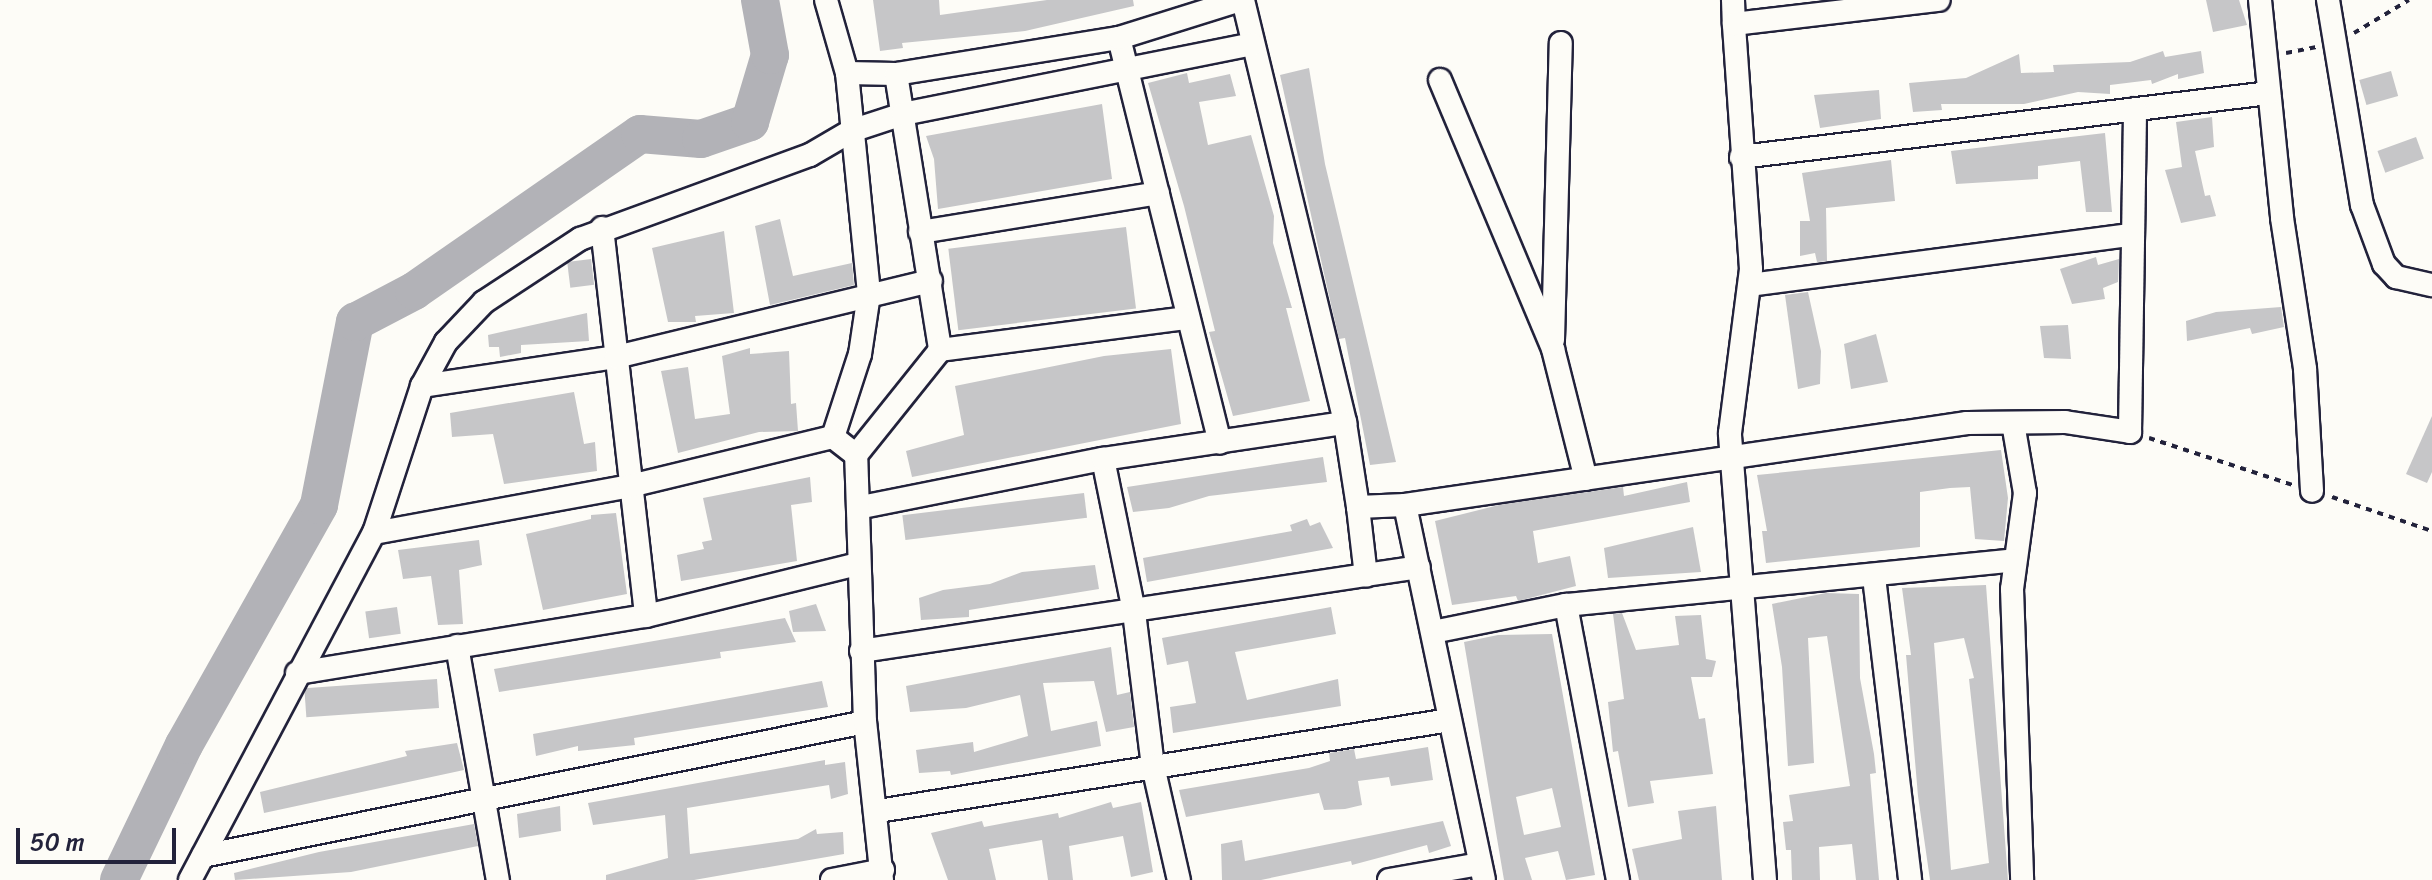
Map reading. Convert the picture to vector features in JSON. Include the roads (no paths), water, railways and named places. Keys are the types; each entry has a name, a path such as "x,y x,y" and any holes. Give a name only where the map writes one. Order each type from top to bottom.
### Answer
{"street":[{"path":"826,0 847,73 869,294 860,354 833,437"},
{"path":"847,73 896,74 1119,38 1242,0 1345,423 1366,576"},
{"path":"1733,0 1750,285 1730,433 1765,880"},
{"path":"1734,24 1863,5 1939,0"},
{"path":"2260,0 2305,369 2312,491"},
{"path":"2328,0 2362,205 2384,264 2396,277 2432,285"},
{"path":"1119,38 1220,443"},
{"path":"1553,349 1561,43"},
{"path":"190,880 297,673 374,533 422,386 446,342 484,302 602,228 810,155 851,131 903,114 1126,73 1252,44"},
{"path":"896,74 940,350"},
{"path":"1440,80 1553,349 1586,479"},
{"path":"1741,157 2269,93"},
{"path":"1358,507 1405,505 1967,423 2065,422 2130,432 2135,109"},
{"path":"920,232 1158,193"},
{"path":"602,228 646,616"},
{"path":"1750,285 2131,235"},
{"path":"422,386 616,357 931,281"},
{"path":"832,880 883,875 878,811 865,722 858,564 862,507 856,455 940,350 1188,318"},
{"path":"862,507 1103,459 1345,423"},
{"path":"2013,423 2025,493 2014,560 2022,880"},
{"path":"833,437 856,455"},
{"path":"374,533 630,486 833,437"},
{"path":"1103,459 1134,612 1153,766 1179,880"},
{"path":"1389,880 1482,872 1405,505"},
{"path":"1433,632 1566,605 1874,577 2014,560"},
{"path":"297,673 646,616 858,564"},
{"path":"861,651 1419,567"},
{"path":"1874,577 1910,880"},
{"path":"1566,605 1618,880"},
{"path":"457,646 498,880"},
{"path":"878,811 1450,720"},
{"path":"203,856 482,796 865,722"}],"waterway":[{"path":"119,880 184,745 319,505 355,322 414,291 640,134 701,139 750,122 770,55 760,0"}]}
